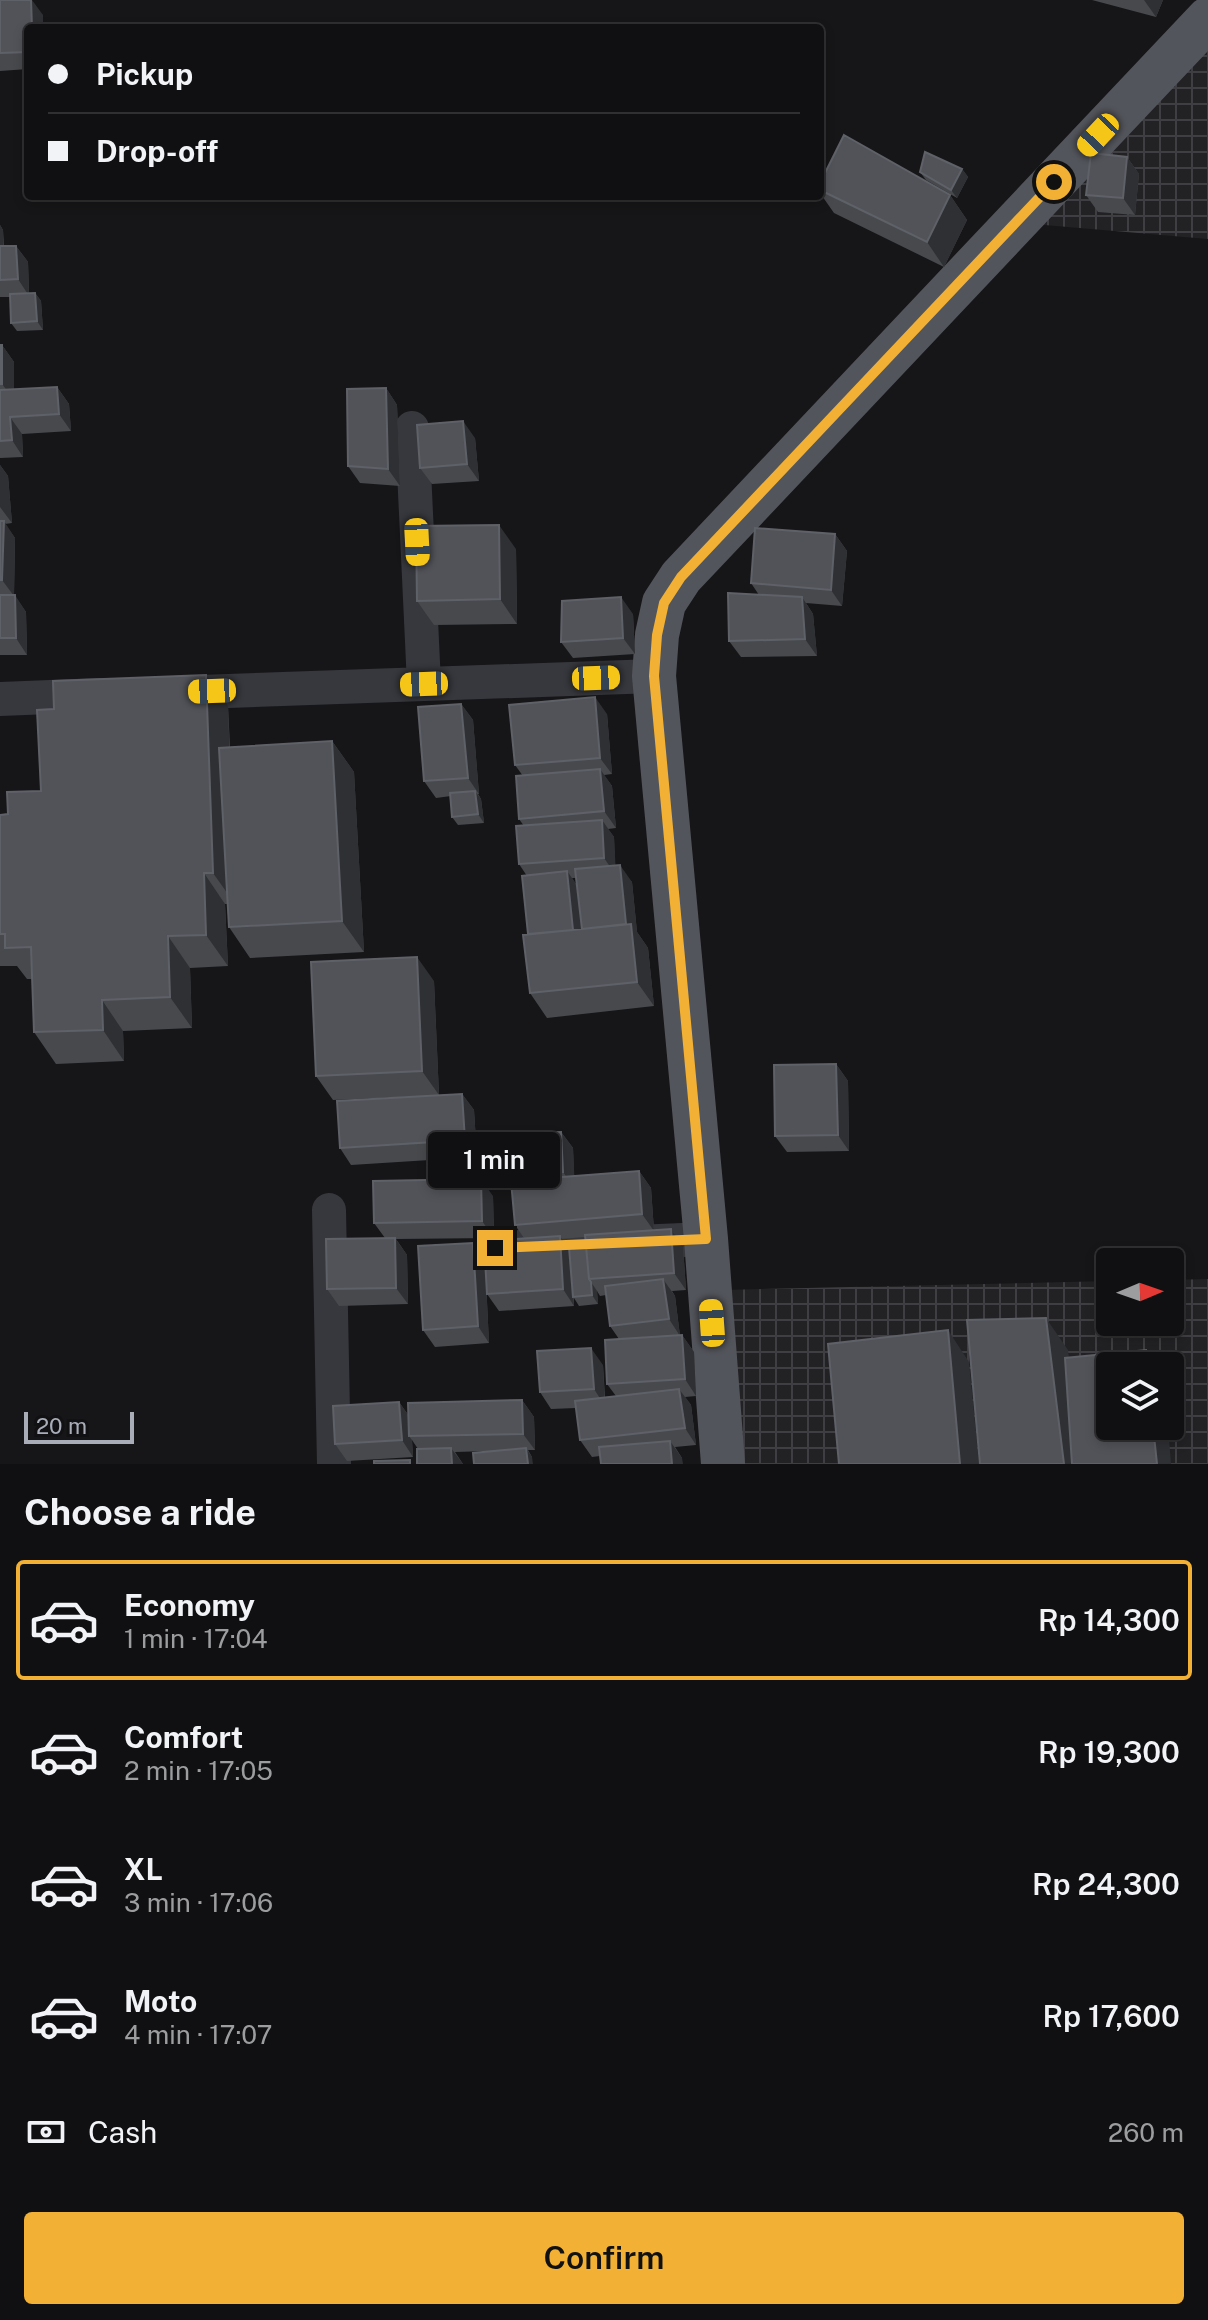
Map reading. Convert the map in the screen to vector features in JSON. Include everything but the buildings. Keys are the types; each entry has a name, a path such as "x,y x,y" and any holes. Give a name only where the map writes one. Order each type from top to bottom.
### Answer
{"main road":[{"path":"723,1464 706,1239 654,676 657,635 664,603 681,577 1208,19"}],"street":[{"path":"412,428 424,684"},
{"path":"0,699 654,676"},
{"path":"329,1210 334,1464"},
{"path":"495,1248 706,1239"}],"shaded area":[{"path":"1208,42 1208,239 1033,224"},
{"path":"1208,1279 1208,1464 741,1464 724,1290 1096,1281 1096,1336 1184,1336 1184,1280"}],"route":[{"path":"495,1248 706,1239 654,676 657,635 664,603 681,577 1054,182"}]}
